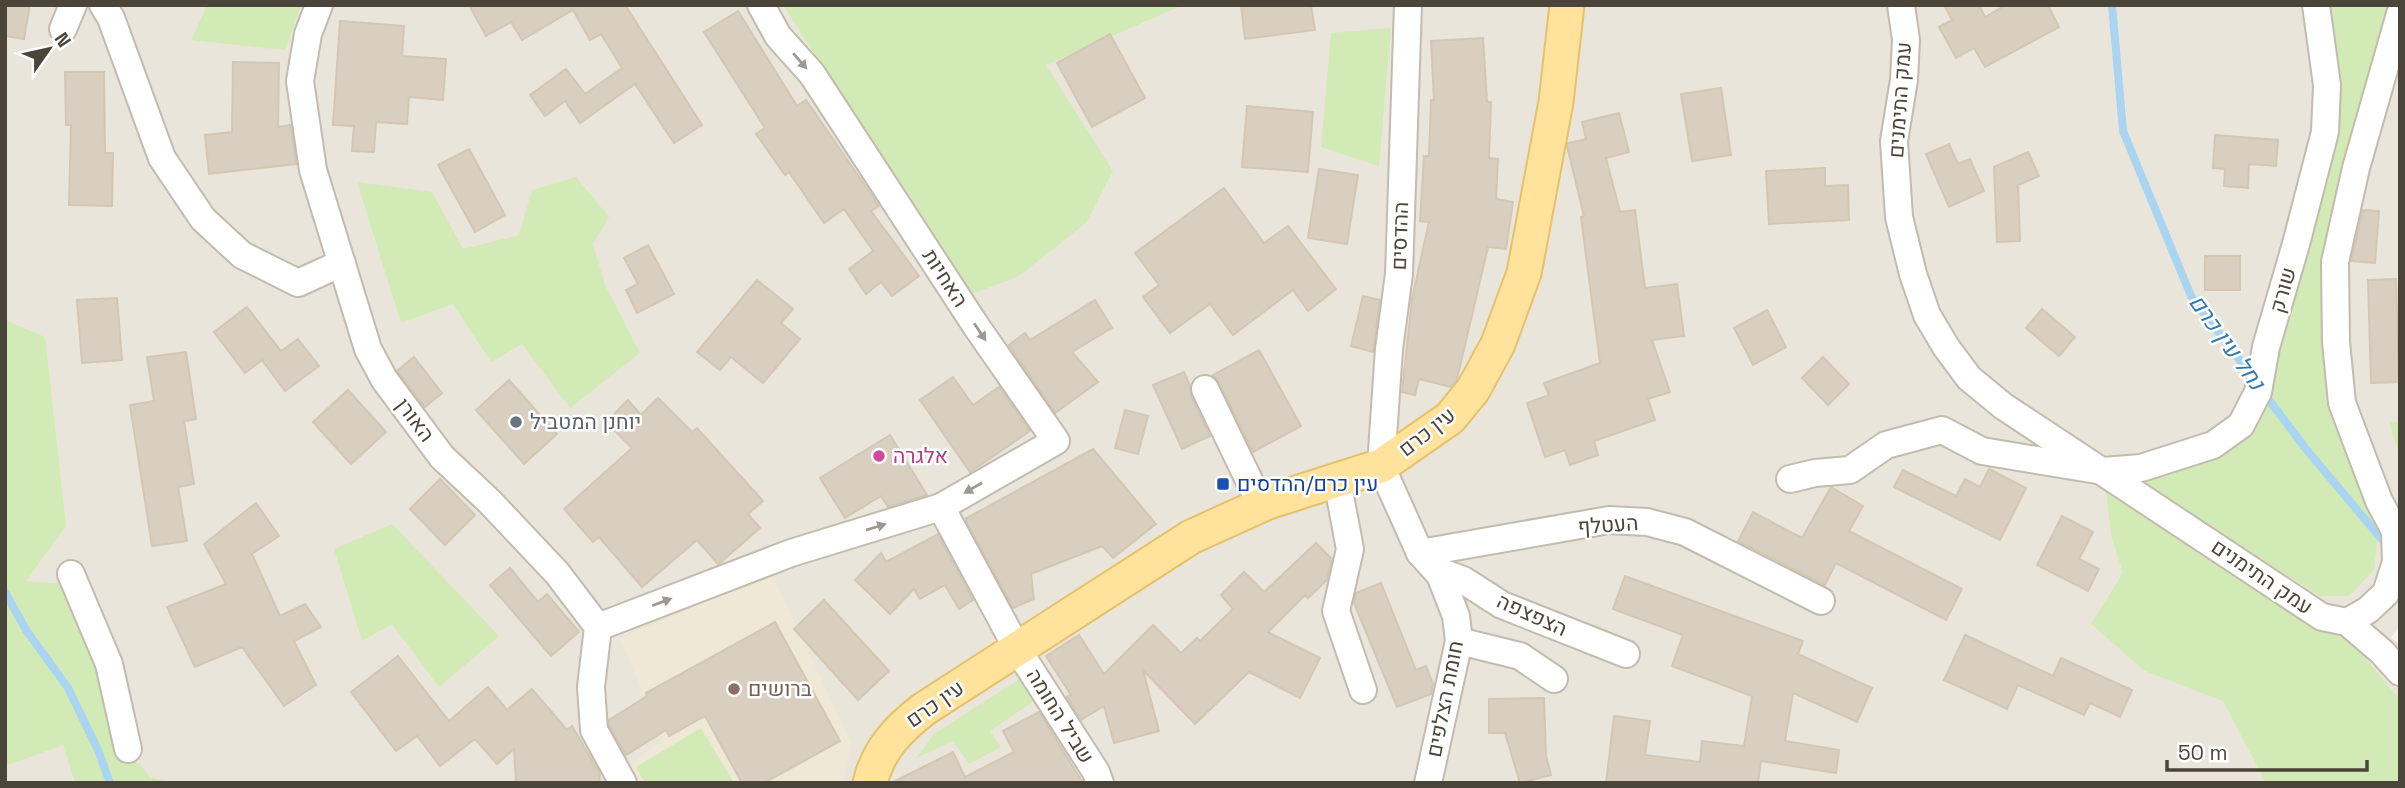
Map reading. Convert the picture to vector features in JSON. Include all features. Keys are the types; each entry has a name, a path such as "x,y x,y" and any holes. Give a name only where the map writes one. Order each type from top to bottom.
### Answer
{"main road":[{"name":"עין כרם","path":"870,783 883,749 900,727 1191,537 1261,505 1381,466 1450,418 1473,390 1498,344 1524,273 1557,95 1567,5"}],"street":[{"path":"103,5 111,18 162,158 204,219 242,255 298,284 342,262"},
{"name":"האורן","path":"319,5 308,34 300,80 313,170 368,349 384,379 442,457 490,502 557,573 598,627"},
{"name":"האחיות","path":"598,627 791,553 941,507 1056,441 976,326 812,74 778,36 761,5"},
{"name":"ההדסים","path":"1381,466 1389,349 1399,274 1408,5"},
{"name":"עמק התימנים","path":"1901,5 1906,40 1904,80 1894,141 1899,217 1913,274 1927,315 1946,347 1969,377 2003,406 2322,617 2347,622"},
{"name":"שורק","path":"2103,471 2141,468 2213,444 2241,425 2258,392 2266,347 2325,132 2327,85 2316,5"},
{"path":"2400,14 2356,168 2335,262 2336,342 2343,403 2379,501 2395,531 2396,562 2386,593 2368,610 2347,622 2382,652 2400,672"},
{"path":"1205,389 1261,505"},
{"path":"1790,479 1850,470 1886,445 1942,430 1982,451 2103,471"},
{"name":"חומת הצלפים","path":"1381,466 1420,553 1440,575 1456,616 1459,641 1429,783"},
{"path":"1337,480 1350,549 1336,611 1363,690"},
{"path":"941,507 1018,650"},
{"name":"העטלף","path":"1420,553 1609,520 1647,522 1685,532 1821,601"},
{"path":"71,573 109,664 128,749"},
{"name":"הצפצפה","path":"1440,575 1444,573 1463,580 1502,605 1626,654"},
{"path":"598,627 592,687 594,730 622,783"},
{"path":"1459,641 1520,656 1554,679"},
{"name":"שביל החומה","path":"1018,650 1096,772 1100,783"}],"shaded area":[{"path":"5,5 2400,5 2400,423 2389,422 2400,459 2400,625 2391,638 2400,644 2400,783 5,783"},
{"name":"ברושים","path":"771,573 851,742 844,783 630,783 623,771 663,739 620,639"}],"green space":[{"path":"207,5 301,5 285,50 191,40"},
{"path":"783,5 1183,5 1046,65 1113,171 1086,223 1019,276 969,295"},
{"path":"2328,5 2389,5 2337,208 2323,288 2325,388 2378,531 2374,570 2349,596 2320,596 2141,483 2180,469 2247,434 2269,399 2334,129"},
{"path":"1391,28 1379,166 1321,147 1331,33"},
{"path":"576,177 609,217 593,244 605,285 640,353 570,408 522,344 491,362 453,304 401,323 357,182 432,192 463,249 519,235 532,190"},
{"path":"5,320 45,337 66,526 26,581 67,584 121,742 150,777 173,783 75,783 63,745 5,766"},
{"path":"2389,422 2400,422 2400,459"},
{"path":"2106,490 2146,519 2350,640 2400,700 2400,783 2266,783 2223,701 2145,671 2091,624 2123,573 2111,535"},
{"path":"392,524 499,636 439,687 392,624 362,641 334,549"},
{"path":"1029,673 1040,697 990,731 1001,747 969,764 953,741 916,758 934,734"},
{"path":"701,728 734,783 645,783 636,767"}],"building":[{"path":"5,5 30,5 24,39 5,36"},
{"path":"469,5 625,5 702,125 674,143 635,84 580,123 565,101 545,116 530,95 566,69 585,94 622,68 601,34 590,40 573,10 522,40 511,22 486,36"},
{"path":"1241,5 1311,5 1315,30 1245,39"},
{"path":"1944,5 1979,5 1985,17 2006,5 2048,5 2059,27 1985,67 1974,48 1956,58 1939,27 1952,20"},
{"path":"738,11 797,106 806,100 879,206 871,211 919,276 892,296 881,282 866,294 849,269 873,251 844,209 824,223 789,172 785,175 756,134 765,128 704,32"},
{"path":"340,21 404,26 402,56 446,59 443,100 409,97 407,124 376,122 374,152 352,151 354,126 333,125"},
{"path":"1110,34 1145,98 1092,127 1057,63"},
{"path":"1483,38 1487,102 1491,102 1489,158 1498,159 1496,199 1513,202 1506,249 1488,247 1457,379 1451,387 1419,379 1415,395 1402,392 1412,299 1429,222 1420,221 1424,156 1429,156 1431,100 1434,100 1431,41"},
{"path":"233,62 279,63 278,127 291,125 296,164 209,174 205,135 232,132"},
{"path":"65,72 104,72 105,153 113,153 112,206 69,205 71,125 66,125"},
{"path":"1721,88 1731,155 1692,161 1681,94"},
{"path":"1247,106 1313,112 1308,172 1242,167"},
{"path":"1619,113 1629,152 1606,158 1620,212 1635,210 1645,288 1677,284 1684,336 1652,340 1670,392 1648,399 1655,420 1594,441 1598,455 1570,465 1565,450 1545,457 1527,403 1549,395 1544,383 1600,363 1581,217 1584,216 1567,146 1568,143 1586,139 1582,122"},
{"path":"2215,135 2278,140 2276,166 2249,164 2248,188 2224,186 2225,169 2213,168"},
{"path":"1949,144 1958,164 1970,159 1984,191 1949,207 1926,154"},
{"path":"469,149 505,215 475,232 438,165"},
{"path":"2028,152 2039,176 2018,185 2020,241 1997,242 1994,167"},
{"path":"1825,168 1825,186 1848,185 1849,220 1769,224 1766,171"},
{"path":"1319,169 1358,175 1347,244 1308,238"},
{"path":"1224,188 1264,243 1288,226 1336,289 1308,311 1293,290 1233,335 1210,304 1170,333 1143,297 1159,285 1135,253"},
{"path":"2363,210 2379,211 2375,263 2351,261"},
{"path":"648,245 674,294 637,313 626,290 638,284 624,258"},
{"path":"2205,256 2240,256 2240,290 2205,290"},
{"path":"2396,279 2399,382 2371,383 2368,280"},
{"path":"757,280 793,309 781,323 800,339 763,383 731,357 720,370 697,352"},
{"path":"1363,296 1380,300 1373,352 1351,346"},
{"path":"117,298 122,360 82,363 77,300"},
{"path":"1095,300 1112,328 1072,352 1098,382 1055,413 1009,345 1025,333 1030,340"},
{"path":"247,307 281,351 298,339 319,366 285,391 262,360 245,373 214,332"},
{"path":"2042,309 2075,337 2059,356 2026,328"},
{"path":"1767,310 1786,347 1753,365 1734,328"},
{"path":"1259,350 1301,426 1253,452 1213,375"},
{"path":"186,352 196,419 184,421 194,484 178,487 187,541 152,546 130,405 154,401 147,357"},
{"path":"414,357 442,393 425,407 397,371"},
{"path":"1823,357 1849,384 1828,405 1802,378"},
{"path":"1184,372 1191,396 1210,436 1182,449 1153,385"},
{"path":"953,377 973,405 999,387 1030,431 970,472 920,400"},
{"name":"יוחנן המטביל","path":"509,380 557,434 524,464 476,410"},
{"path":"348,390 386,432 351,464 313,422"},
{"path":"658,398 692,432 697,428 763,501 748,514 760,528 720,563 718,564 697,540 642,587 599,537 593,542 564,509 632,448 606,422 628,400 641,415"},
{"path":"1125,410 1148,416 1138,454 1115,448"},
{"name":"אלגרה","path":"890,435 927,495 888,507 881,496 845,518 820,478"},
{"path":"1093,449 1156,524 1113,558 1102,546 1031,574 1034,599 1013,608 965,519"},
{"path":"1989,469 2026,488 2000,540 1894,487 1903,470 1956,496 1965,479 1980,487"},
{"path":"440,479 475,515 445,545 410,509"},
{"path":"1831,487 1863,506 1849,531 1962,589 1946,620 1836,563 1825,585 1738,541 1753,512 1802,538"},
{"path":"256,503 279,536 252,554 280,616 305,604 321,627 294,641 316,685 284,706 242,647 195,667 167,607 226,584 204,544"},
{"path":"2062,516 2093,532 2079,559 2099,569 2088,591 2037,565"},
{"path":"938,534 973,600 959,609 945,585 920,599 914,589 890,614 855,580 881,553 886,562"},
{"path":"1316,543 1332,559 1327,580 1308,598 1305,595 1268,632 1320,658 1300,698 1249,672 1195,724 1143,670 1159,731 1114,743 1104,706 1081,720 1067,697 1071,695 1046,656 1079,635 1104,674 1153,625 1181,653 1197,638 1200,641 1233,609 1221,595 1244,572 1264,592"},
{"path":"510,568 538,602 547,594 579,632 551,656 490,585"},
{"path":"1625,576 1803,641 1798,654 1872,688 1857,722 1793,693 1785,741 1839,750 1836,773 1761,761 1758,783 1606,783 1614,716 1650,721 1645,755 1700,762 1702,741 1744,746 1752,696 1672,666 1683,635 1613,609"},
{"path":"1381,583 1416,670 1426,666 1433,684 1431,694 1397,707 1354,603 1356,593"},
{"path":"824,600 889,671 858,700 794,629"},
{"path":"775,622 840,741 764,783 742,783 705,716 669,736 666,730 626,755 609,725 609,720 647,696 646,693"},
{"path":"1965,635 2053,676 2061,658 2132,690 2120,717 2090,703 2084,715 2018,685 2007,709 1944,680"},
{"path":"398,656 449,721 488,687 507,710 532,689 567,730 572,726 600,774 599,783 516,783 514,749 497,764 475,739 440,766 417,736 396,751 351,692"},
{"path":"1544,698 1546,756 1551,775 1520,783 1505,733 1489,733 1489,699"},
{"path":"1039,712 1083,783 891,783 953,752 965,777 1014,752 1003,731"}],"waterway":[{"name":"נחל עין כרם","path":"2112,5 2123,131 2191,296 2254,379"},
{"name":"נחל עין כרם","path":"2263,392 2306,449 2389,548"},
{"path":"5,592 26,630 68,688 98,750 110,783"}],"place":[{"name":"יוחנן המטביל","path":"516,422"},
{"name":"אלגרה","path":"879,456"},
{"name":"עין כרם/ההדסים","path":"1223,484"},
{"name":"ברושים","path":"734,689"}]}
